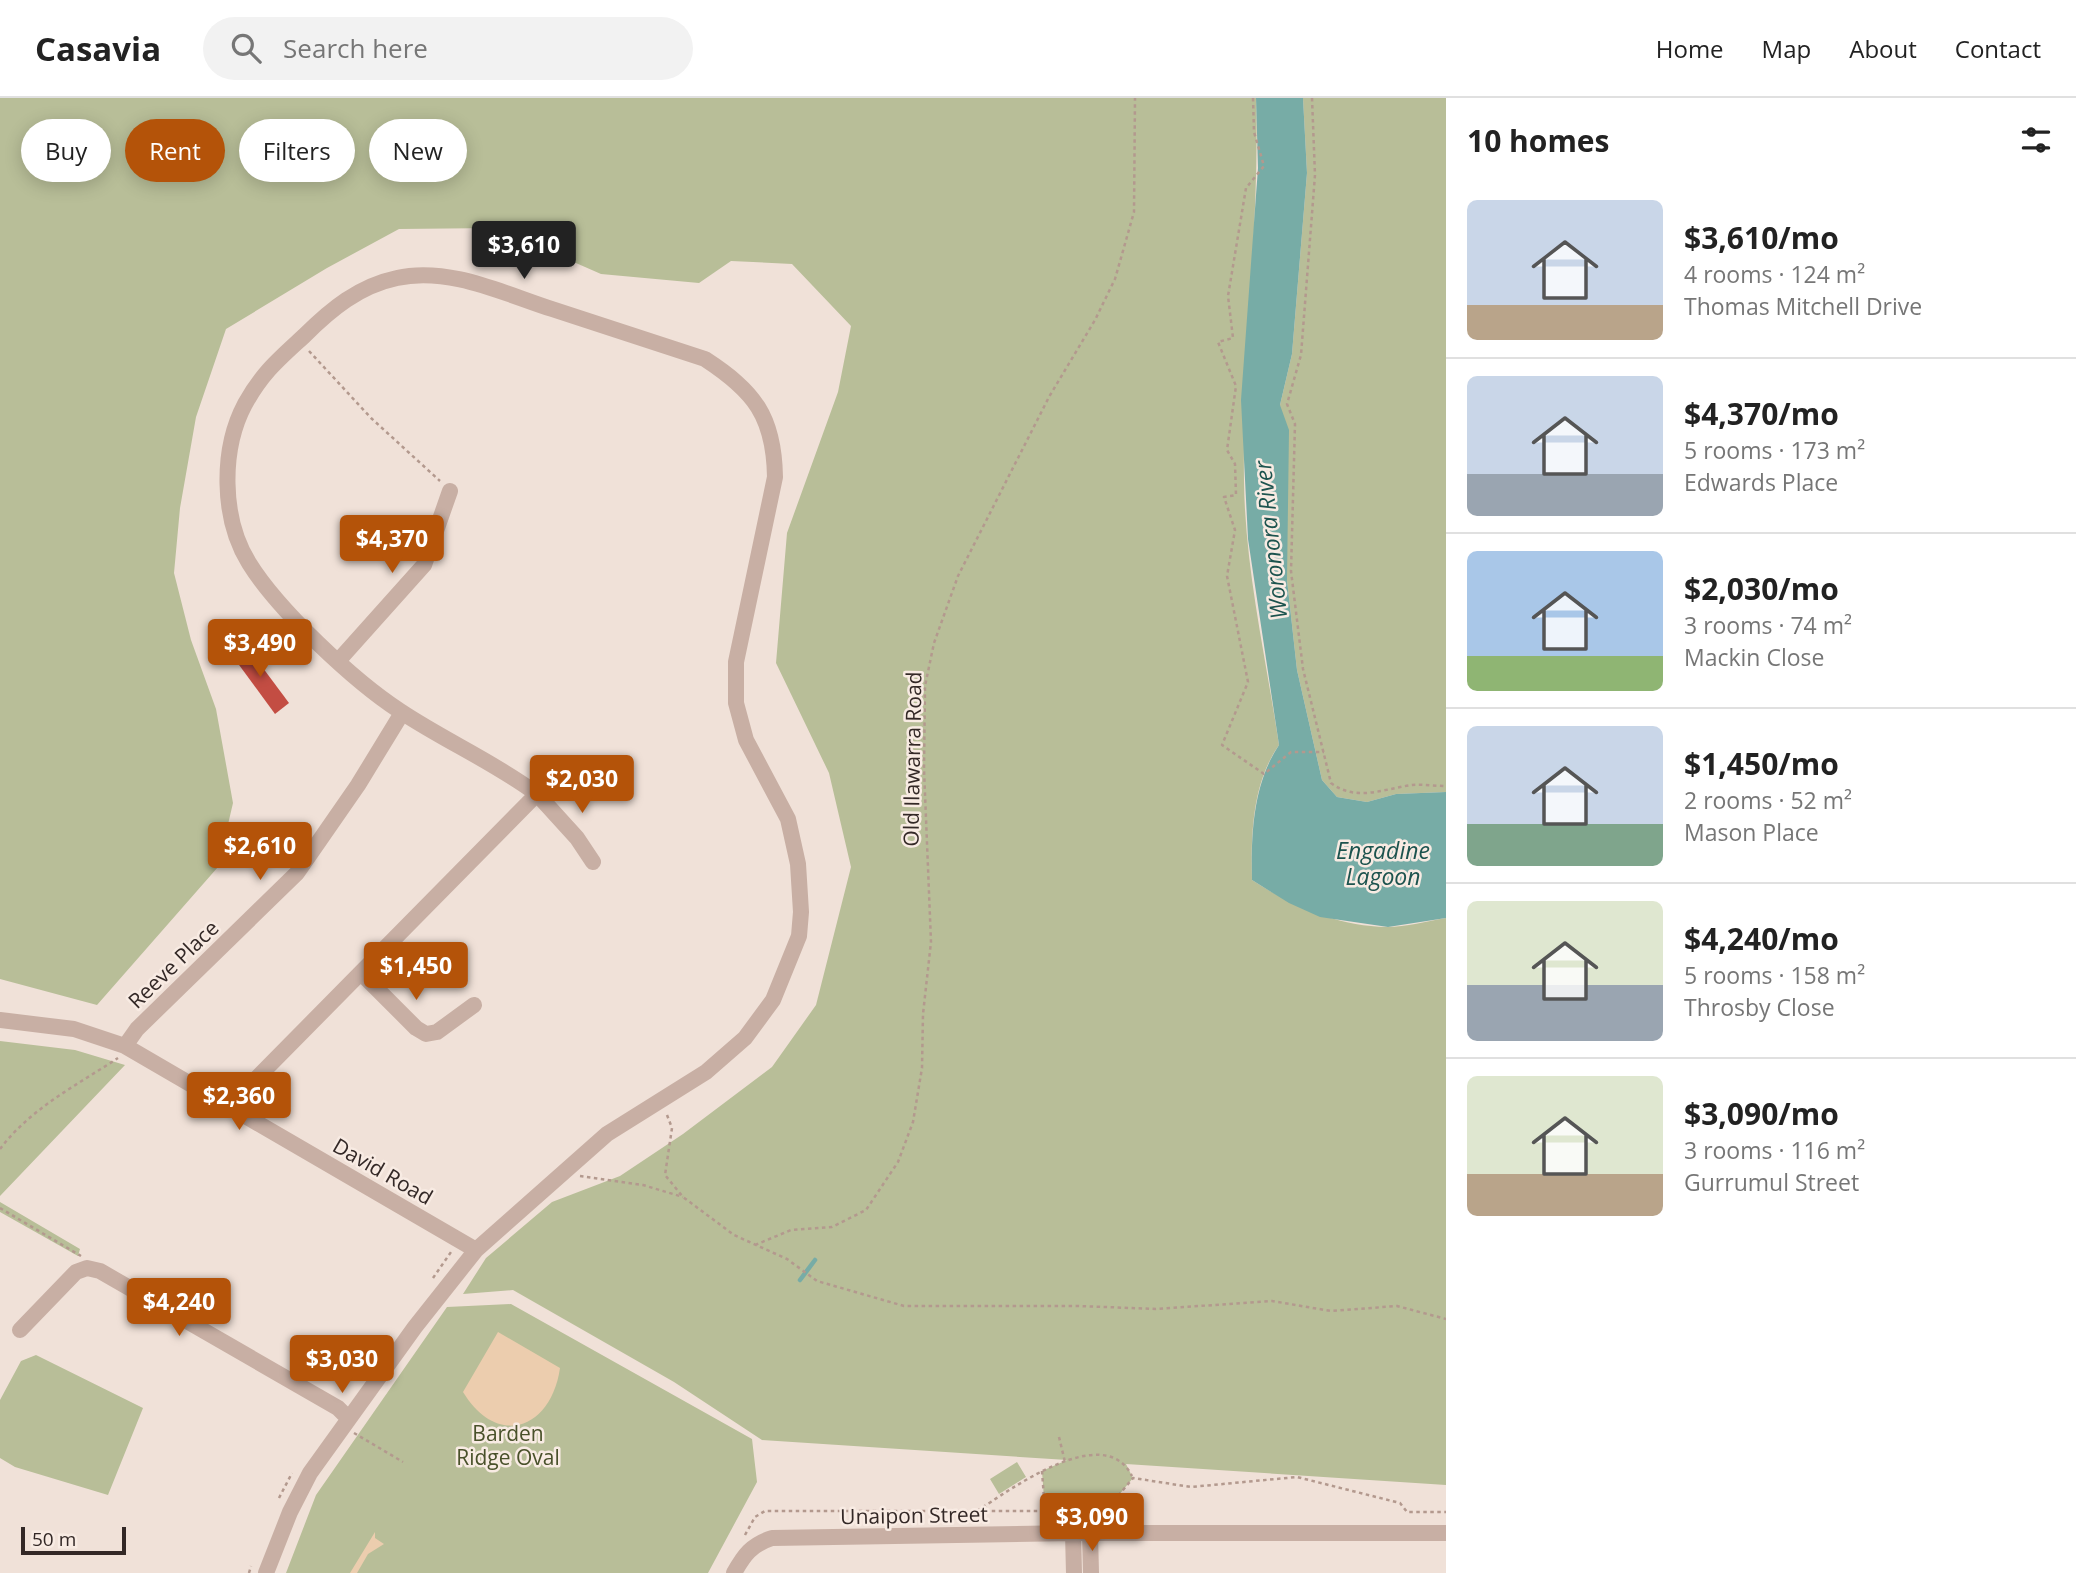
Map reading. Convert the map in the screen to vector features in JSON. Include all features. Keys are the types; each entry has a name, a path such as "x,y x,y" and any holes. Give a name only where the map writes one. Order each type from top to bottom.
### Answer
{"street":[{"path":"266,1573 299,1492 348,1418 476,1250 607,1134 706,1072 745,1038 773,1000 799,936 801,912 798,864 788,819 746,740 736,703 736,662 775,478 770,431 756,402 736,379 705,359 475,285 433,275 398,277 367,288 336,304 271,364 238,417 227,482 232,521 247,561 272,596 375,694 402,713 511,774 537,794 577,838 593,862"},
{"path":"339,660 424,565 450,491"},
{"name":"Reeve Place","path":"125,1046 137,1029 297,873 358,785 402,713"},
{"path":"235,1109 248,1087 537,794"},
{"path":"361,973 416,1028 426,1034 437,1032 474,1004"},
{"name":"David Road","path":"0,1020 74,1029 125,1046 476,1250"},
{"path":"20,1330 76,1272 87,1268 100,1271 338,1408 348,1418"},
{"path":"1073,1533 1074,1573"},
{"name":"Unaipon Street","path":"734,1573 745,1553 756,1544 772,1538 1073,1533 1446,1534"},
{"path":"1090,1533 1091,1573"}],"path":[{"name":"Old Ilawarra Road","path":"755,1245 792,1230 832,1227 866,1210 898,1162 913,1122 922,1068 923,1014 930,942 924,769 925,686 934,643 958,576 1049,397 1095,320 1115,279 1134,212 1135,98"},
{"path":"1253,98 1254,132 1264,166 1246,188 1227,296 1233,338 1218,342 1236,386 1227,450 1235,464 1236,495 1224,497 1235,530 1227,576 1248,682 1222,745 1264,774 1291,752 1324,752"},
{"path":"1312,98 1315,175 1301,355 1287,404 1295,424 1296,466 1292,502 1291,571 1303,669 1331,783 1342,791 1363,795 1415,785 1446,786"},
{"path":"307,349 371,418 450,491"},
{"path":"0,1149 10,1135 68,1087 118,1058 109,1053"},
{"path":"662,1102 672,1128 665,1175 683,1197 734,1235 787,1259 817,1281 904,1306 1156,1309 1272,1301 1331,1311 1397,1306 1446,1319"},
{"path":"560,1174 643,1185 683,1197"},
{"path":"0,1208 79,1253 87,1268"},
{"path":"426,1287 451,1253 450,1249"},
{"path":"359,1436 403,1462"},
{"path":"1059,1437 1065,1462"},
{"path":"977,1511 1042,1471 1088,1454 1116,1458 1128,1467 1133,1478"},
{"path":"1042,1471 1045,1512"},
{"path":"275,1508 293,1472"},
{"path":"1133,1478 1191,1487 1297,1477 1401,1503 1407,1512 1446,1512"},
{"path":"743,1539 755,1517 765,1511 1101,1511 1108,1508 1133,1478"},
{"path":"248,1573 254,1560"}],"green space":[{"path":"0,98 1256,98 1256,194 1244,433 1245,514 1252,580 1279,745 1263,776 1258,793 1253,828 1252,880 1284,899 1316,913 1351,923 1394,927 1446,918 1446,1485 1126,1464 1133,1478 1108,1508 1101,1511 1045,1512 1042,1471 1067,1460 762,1440 674,1382 513,1290 463,1294 486,1258 552,1202 620,1176 683,1134 772,1067 816,1005 851,867 829,773 776,663 787,533 838,392 851,326 792,264 731,261 699,283 601,274 496,228 399,229 327,268 226,329 196,417 180,508 174,573 191,640 216,709 233,803 218,867 97,1005 0,979"},
{"path":"1303,98 1446,98 1446,792 1396,794 1367,802 1337,797 1322,780 1297,670 1287,580 1280,405 1292,354 1307,173"},
{"path":"0,1041 75,1050 125,1065 0,1196"},
{"path":"0,1202 80,1249 78,1256 0,1212"},
{"name":"Barden Ridge Oval","path":"511,1304 752,1439 757,1482 708,1573 286,1573 316,1495 447,1307"},
{"path":"36,1355 143,1408 108,1495 15,1467 0,1458 0,1400 21,1361"},
{"path":"1017,1462 1026,1477 999,1494 990,1479"}],"sand":[{"path":"498,1332 560,1368 555,1389 546,1406 534,1418 521,1424 506,1425 491,1421 477,1410 463,1392"},
{"path":"375,1532 375,1538 384,1544 368,1554 357,1573 350,1573"}],"water":[{"path":"1256,98 1303,98 1307,173 1292,354 1280,405 1289,430 1287,580 1297,670 1322,780 1337,797 1367,802 1396,794 1446,792 1446,918 1388,927 1320,917 1289,903 1252,880 1255,810 1264,776 1279,745 1248,539 1241,400 1258,168"}],"building":[{"path":"245,644 289,703 275,714 231,654"}],"waterway":[{"path":"800,1280 815,1260"}],"water label":[{"name":"Woronora River","path":"1270,540"},
{"name":"Engadine Lagoon","path":"1383,863"}]}
